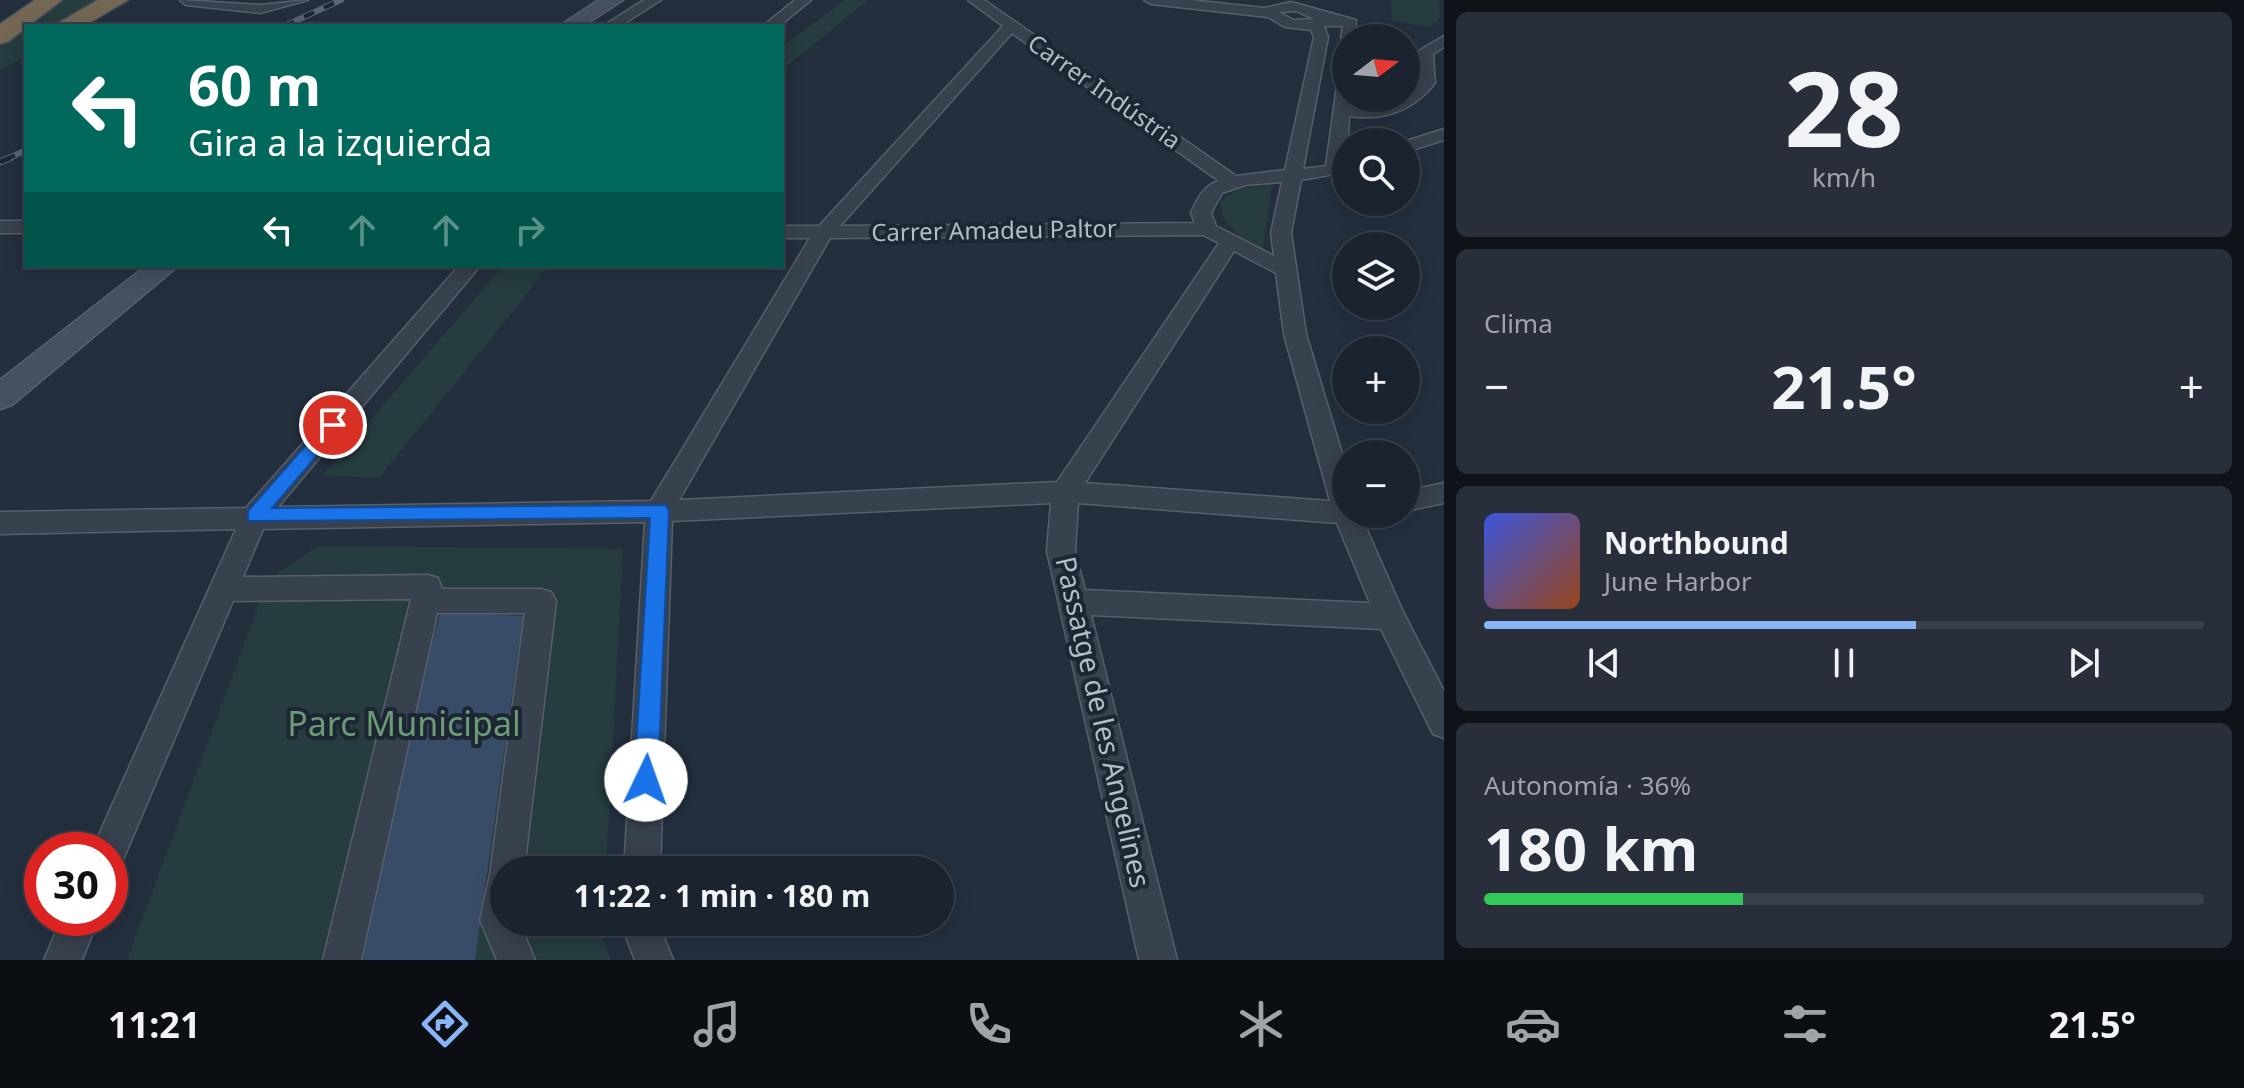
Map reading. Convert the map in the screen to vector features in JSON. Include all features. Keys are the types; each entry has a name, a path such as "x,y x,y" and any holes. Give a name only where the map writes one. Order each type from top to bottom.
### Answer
{"highway":[{"path":"0,36 50,0"},
{"path":"44,24 85,0"},
{"path":"69,24 116,0"},
{"path":"0,50 24,36"},
{"path":"0,58 24,46"}],"street":[{"path":"186,1 260,9 301,0"},
{"path":"572,24 613,0"},
{"path":"613,24 654,0"},
{"path":"773,24 804,0"},
{"name":"Carrer Indústria","path":"975,0 1234,183"},
{"path":"1151,0 1270,13 1293,24 1317,52"},
{"path":"1270,13 1271,8 1281,5 1319,11 1350,24"},
{"path":"1293,24 1319,11"},
{"path":"1319,11 1321,37 1281,233 1295,334 1332,464"},
{"path":"643,856 659,511 823,233 1010,27"},
{"path":"1425,52 1444,41"},
{"path":"1420,51 1444,59"},
{"path":"1420,90 1427,83 1425,52"},
{"path":"1420,82 1427,83"},
{"path":"1351,112 1374,116 1383,112"},
{"path":"1420,142 1444,134"},
{"path":"1286,270 1207,229 1201,213 1207,197 1218,188 1234,183 1290,178 1332,170"},
{"path":"0,227 24,227"},
{"name":"Carrer Amadeu Paltor","path":"784,232 1207,229"},
{"name":"Passatge de les Angelines","path":"1158,960 1061,551 1065,492 1229,243"},
{"path":"0,397 161,268"},
{"path":"118,832 255,516 468,268"},
{"path":"0,523 659,511 1065,492 1332,512"},
{"path":"1420,498 1444,493"},
{"path":"1352,528 1390,617 1444,723"},
{"path":"223,589 428,587 342,960"},
{"path":"425,601 541,601 508,856"},
{"path":"1073,602 1390,617"},
{"path":"63,960 73,936"},
{"path":"506,936 516,960"},
{"path":"645,936 654,960"}],"green space":[{"path":"42,0 131,0 86,24 24,24 24,57 0,70 0,27"},
{"path":"845,0 868,0 784,68 784,46"},
{"path":"1391,0 1440,0 1439,19 1429,27 1392,21"},
{"path":"1272,185 1263,249 1229,225 1220,202 1239,188"},
{"path":"501,268 547,268 379,478 323,475"},
{"name":"Parc Municipal","path":"318,546 623,549 607,856 490,856 490,936 603,936 611,960 127,960 268,580"}],"water":[{"path":"441,612 523,616 475,960 363,960 413,707"}],"railway":[{"path":"288,24 341,0"},
{"path":"5,160 24,151"},
{"path":"5,160 10,158"},
{"path":"0,162 5,160"}],"route":[{"path":"333,425 255,516 659,511 646,780"}]}
